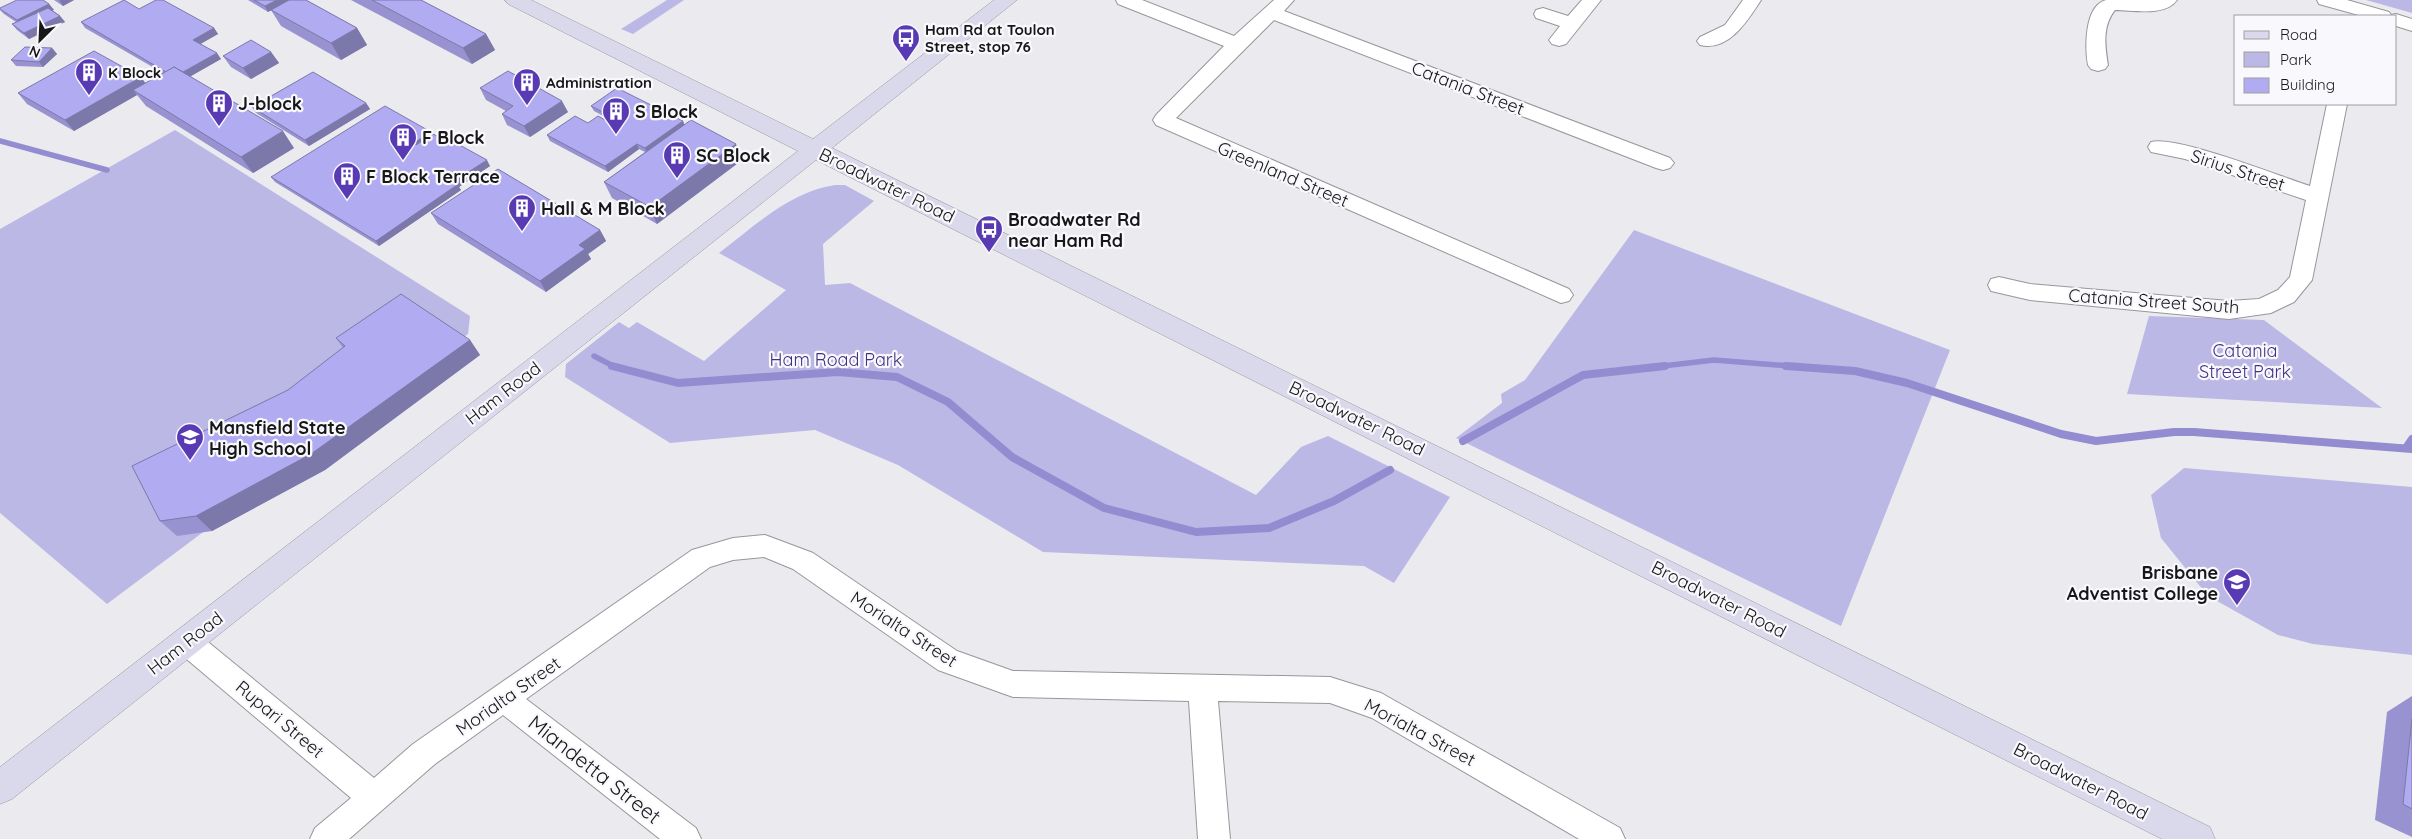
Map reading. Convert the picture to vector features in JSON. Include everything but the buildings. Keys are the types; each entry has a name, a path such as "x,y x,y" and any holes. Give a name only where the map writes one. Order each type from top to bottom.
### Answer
{"main road":[{"name":"Broadwater Road","path":"515,0 2198,839"},
{"name":"Ham Road","path":"0,788 814,149 1008,0"}],"street":[{"path":"1125,0 1237,44"},
{"path":"1559,40 1592,0"},
{"path":"1707,41 1732,29 1752,0"},
{"path":"2098,65 2094,42 2102,13 2109,5 2154,6 2164,4 2168,0"},
{"path":"2326,0 2357,13 2374,15"},
{"name":"Greenland Street","path":"1279,6 1237,44 1162,120 1561,295"},
{"name":"Catania Street","path":"1279,6 1662,163"},
{"path":"1543,14 1572,24"},
{"path":"2397,20 2412,25"},
{"name":"Catania Street South","path":"1999,285 2030,292 2229,310 2262,307 2286,296 2301,280 2337,105"},
{"name":"Sirius Street","path":"2158,148 2188,153 2318,196"},
{"name":"Morialta Street","path":"326,839 372,797 424,754 702,558 733,549 765,546 802,561 948,661 1014,684 1330,690 1381,707 1591,835"},
{"name":"Rupari Street","path":"187,642 372,797"},
{"path":"1203,689 1214,839"},
{"name":"Miandetta Street","path":"504,699 685,839"}],"green space":[{"path":"667,0 684,0 633,34 621,29"},
{"path":"2366,0 2412,0 2412,13"},
{"path":"175,130 470,316 468,334 107,604 0,513 0,229"},
{"name":"Ham Road Park","path":"845,185 874,201 823,244 825,285 850,283 1256,495 1301,447 1328,436 1450,497 1394,583 1364,566 1043,552 898,465 815,430 670,443 565,377 566,364 619,322 629,328 637,322 704,361 786,290 719,253 759,221 788,202 818,189"},
{"path":"1634,230 1950,350 1841,626 1456,438 1502,403 1501,394 1525,380"},
{"name":"Catania Street Park","path":"2149,316 2264,320 2382,408 2127,394"},
{"path":"2184,468 2412,487 2412,655 2313,644 2278,635 2208,596 2161,538 2151,495"}],"waterway":[{"path":"0,141 107,170"},
{"path":"594,356 614,367"},
{"path":"1654,367 1714,360 1802,367"},
{"path":"1463,441 1583,375 1665,366"},
{"path":"1786,366 1855,371 1907,383 2061,434 2096,441 2174,432 2194,432 2412,449"},
{"path":"614,367 678,383 838,372 897,377 948,402 1012,457 1104,508 1196,532 1269,528 1334,501 1390,470"},
{"path":"2406,448 2412,439"}],"place":[{"name":"Ham Rd at Toulon Street, stop 76","path":"906,62"},
{"name":"K Block","path":"89,96"},
{"name":"Administration","path":"527,106"},
{"name":"J-block","path":"219,127"},
{"name":"S Block","path":"616,135"},
{"name":"F Block","path":"403,161"},
{"name":"SC Block","path":"677,179"},
{"name":"F Block Terrace","path":"347,200"},
{"name":"Hall & M Block","path":"522,232"},
{"name":"Broadwater Rd near Ham Rd","path":"989,253"},
{"name":"Mansfield State High School","path":"190,461"},
{"name":"Brisbane Adventist College","path":"2237,606"}]}
